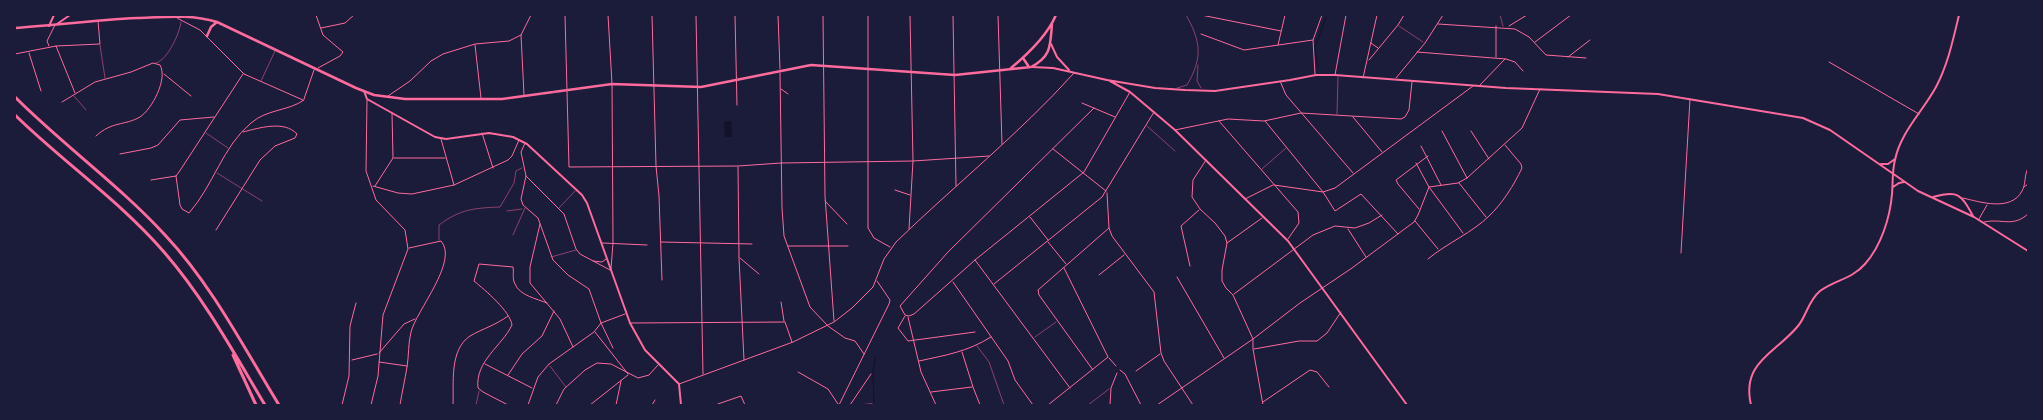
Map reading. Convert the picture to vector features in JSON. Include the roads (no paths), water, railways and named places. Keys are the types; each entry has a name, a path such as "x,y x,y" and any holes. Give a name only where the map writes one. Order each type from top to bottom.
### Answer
{"highway":[{"path":"15,97 143,214 183,255 204,283 279,405"},
{"path":"15,115 138,225 163,251 188,282 265,405"},
{"path":"230,347 238,369 256,405"}],"main road":[{"path":"1010,69 1023,58 1043,35 1052,24 1056,15"},
{"path":"15,27 173,16 200,18 217,22 314,70 364,91 386,97 502,99 612,84 698,87 736,81 798,66 823,65 955,75 1031,68 1046,55 1051,43 1052,24"},
{"path":"207,36 211,27 217,22"},
{"path":"1043,35 1051,43"},
{"path":"1023,58 1025,63 1031,68"}],"street":[{"path":"49,26 54,15"},
{"path":"50,47 47,41 55,25 70,15"},
{"path":"304,100 314,70 343,52 327,38 320,28 316,15"},
{"path":"320,28 346,23 354,15"},
{"path":"524,96 521,35 531,15"},
{"path":"565,15 568,167 738,166 781,163 912,161 989,156"},
{"path":"608,15 612,84 611,167 613,243 611,270"},
{"path":"652,15 656,166 662,280"},
{"path":"696,15 702,242 703,375"},
{"path":"735,15 737,105"},
{"path":"778,15 783,229 787,246 807,301 828,326 845,338 855,341 864,354"},
{"path":"823,15 825,201 834,322"},
{"path":"868,15 868,232 878,241 891,247"},
{"path":"909,230 912,161 910,15"},
{"path":"953,15 955,75 954,159 956,186"},
{"path":"998,15 1002,144"},
{"path":"1201,15 1281,30"},
{"path":"1278,45 1285,15"},
{"path":"1316,75 1313,40 1322,15"},
{"path":"1336,75 1346,15"},
{"path":"1363,78 1377,15"},
{"path":"1368,61 1404,15"},
{"path":"1395,80 1425,43 1442,15"},
{"path":"1509,27 1527,15"},
{"path":"1535,43 1571,15"},
{"path":"1751,405 1749,388 1755,366 1799,325 1810,303 1819,292 1853,276 1871,256 1883,231 1891,202 1895,159 1904,138 1936,87 1950,53 1959,15"},
{"path":"173,16 207,36 244,74 304,100"},
{"path":"15,54 56,46 100,44 98,21"},
{"path":"1438,24 1509,27 1520,31 1546,55 1586,58"},
{"path":"1496,26 1496,58"},
{"path":"1202,34 1241,50 1313,40"},
{"path":"386,97 410,81 437,57 475,44 509,41 521,35"},
{"path":"1567,57 1590,40"},
{"path":"1371,42 1375,47 1380,47"},
{"path":"1051,43 1057,57 1071,72"},
{"path":"475,44 481,99"},
{"path":"56,46 74,94"},
{"path":"29,52 41,91"},
{"path":"1417,52 1506,59 1515,62 1523,71"},
{"path":"1480,86 1506,59"},
{"path":"1829,62 1919,114"},
{"path":"62,102 95,82 156,63 160,65 164,73 191,96"},
{"path":"1031,68 1046,67 1107,80 1176,90 1215,91 1316,75 1336,75 1474,86 1639,92 1803,118 1830,130 1918,191 1974,217 2028,251"},
{"path":"96,136 108,126 134,119 145,113 162,84 164,73"},
{"path":"679,384 793,342 828,326 852,308 873,287 891,247 1002,144 1023,127 1075,73"},
{"path":"244,74 176,176 181,207 188,213 192,210 230,149 250,124 265,114 304,100"},
{"path":"1107,80 1130,92 1154,111 1288,241 1407,405"},
{"path":"1175,130 1219,120 1264,120 1301,113 1405,117 1409,110 1412,81"},
{"path":"1280,82 1286,95 1354,174"},
{"path":"1245,199 1274,185 1323,192 1335,188 1474,86"},
{"path":"1429,187 1458,183 1489,160 1522,128 1540,88"},
{"path":"781,89 788,94"},
{"path":"364,91 367,99 366,165 376,200 398,220 405,230 408,249 385,308 378,354 376,388 371,405"},
{"path":"975,332 950,337 906,340 898,328 906,316 914,314 975,260 1084,172 1130,92"},
{"path":"367,99 441,138 482,133 506,135 525,143 555,168 587,203 630,323 645,350 679,384 681,405"},
{"path":"1681,253 1690,99"},
{"path":"1082,102 1116,118"},
{"path":"936,405 922,372 915,340 906,316 900,307 948,252 1094,108"},
{"path":"994,284 1107,191 1154,111"},
{"path":"373,186 394,158 392,112"},
{"path":"120,154 158,145 180,120 215,116"},
{"path":"1352,116 1382,152"},
{"path":"1219,120 1298,212 1298,223 1288,241"},
{"path":"1264,120 1323,192 1335,210 1359,194 1363,195 1398,234"},
{"path":"216,230 266,154 280,143 294,138 297,134 294,131 274,126 242,132"},
{"path":"1442,131 1467,178"},
{"path":"1470,131 1489,160"},
{"path":"482,133 493,168"},
{"path":"441,138 454,185"},
{"path":"373,186 398,193 412,194 454,185 508,160 519,140"},
{"path":"525,143 521,154 526,176 521,199 524,208 537,217 551,257 563,271 589,289 601,323 614,348"},
{"path":"1428,259 1488,218 1499,205 1522,168 1505,144"},
{"path":"1421,146 1428,156 1441,185"},
{"path":"1053,149 1107,191 1109,228 1125,255 1154,292 1161,353 1182,390 1193,405"},
{"path":"514,152 517,151 521,154"},
{"path":"1420,210 1396,180 1416,163 1428,156"},
{"path":"394,158 446,158"},
{"path":"1879,164 1888,164 1895,159"},
{"path":"1206,160 1191,185 1192,197 1200,210 1220,229 1227,243 1221,276 1226,288 1233,294 1253,339 1263,405"},
{"path":"1416,163 1429,187 1463,234"},
{"path":"738,166 739,258 744,361"},
{"path":"2024,187 2028,168"},
{"path":"151,180 176,176"},
{"path":"526,176 559,208 566,218 576,249 582,256 611,270"},
{"path":"1892,189 1899,182 1904,182"},
{"path":"1458,183 1488,218"},
{"path":"1932,197 1949,194 1959,195 1963,198 1988,204 2016,198 2028,184"},
{"path":"1157,405 1182,390 1415,221 1429,187"},
{"path":"895,190 911,196"},
{"path":"1963,198 1974,217"},
{"path":"825,201 847,224"},
{"path":"1979,220 1983,209 1988,204"},
{"path":"1190,266 1181,226 1200,210"},
{"path":"1983,222 2016,222 2028,214"},
{"path":"1233,294 1313,235 1331,226 1348,229 1363,226 1382,215"},
{"path":"1030,216 1067,265"},
{"path":"1227,243 1263,217"},
{"path":"1415,221 1439,250"},
{"path":"540,224 529,279 531,286 554,310 563,324 573,347"},
{"path":"1093,370 1039,295 1038,290 1109,228"},
{"path":"1348,229 1366,258"},
{"path":"400,405 411,333 416,319 434,289 441,272 445,249 443,242 439,240 408,249"},
{"path":"660,242 752,244"},
{"path":"601,243 648,245"},
{"path":"787,246 848,246"},
{"path":"1099,275 1125,255"},
{"path":"593,261 602,262 607,258"},
{"path":"739,258 759,274"},
{"path":"975,260 1070,388"},
{"path":"506,405 479,389 478,378 484,364 511,328 512,322 474,281 478,264 513,267 514,281 517,287 523,293 547,303"},
{"path":"1064,267 1108,357 1116,366"},
{"path":"1177,277 1224,359"},
{"path":"798,372 828,389 839,405 890,300 876,280"},
{"path":"952,281 1008,361 1015,380 1033,405"},
{"path":"782,302 785,322 793,342"},
{"path":"342,405 348,384 351,360 350,326 356,303"},
{"path":"508,375 518,359 542,336 554,310"},
{"path":"1253,349 1291,342 1317,341 1327,334 1341,312"},
{"path":"528,405 541,373 549,364 594,332 601,323 626,314"},
{"path":"453,405 454,368 462,345 470,337 508,316"},
{"path":"351,360 378,354 404,324 416,319"},
{"path":"630,323 785,322"},
{"path":"594,332 628,375"},
{"path":"919,361 962,352 977,346 991,336"},
{"path":"962,352 972,387 980,405"},
{"path":"1136,371 1161,353"},
{"path":"1048,405 1108,357"},
{"path":"378,362 407,366"},
{"path":"556,405 560,393 566,387 592,366 602,362 611,364 628,375 638,378 645,378 658,365"},
{"path":"484,364 533,389"},
{"path":"1120,370 1125,374 1141,405"},
{"path":"1262,402 1310,370 1317,372 1329,387"},
{"path":"1109,404 1110,388 1117,373"},
{"path":"850,405 871,374"},
{"path":"590,405 628,375"},
{"path":"616,405 622,380"},
{"path":"931,392 972,387"},
{"path":"715,405 741,396 745,405"},
{"path":"652,405 655,400"},
{"path":"855,405 872,404"}],"lane":[{"path":"1186,15 1196,33 1197,82 1201,90"},
{"path":"1500,15 1503,26"},
{"path":"156,63 161,62 172,47 182,20"},
{"path":"1398,25 1425,43"},
{"path":"100,44 105,78"},
{"path":"260,80 275,51"},
{"path":"1176,90 1179,86 1188,84 1198,63"},
{"path":"1336,75 1337,115"},
{"path":"74,94 86,110"},
{"path":"1146,125 1175,151"},
{"path":"205,132 230,149"},
{"path":"1261,170 1287,148"},
{"path":"439,240 439,225 463,211 474,208 500,207 506,201 514,183 516,171 524,168"},
{"path":"215,172 262,201"},
{"path":"559,208 576,189"},
{"path":"507,211 524,208"},
{"path":"514,235 524,208"},
{"path":"551,257 576,249"},
{"path":"1034,338 1057,321"},
{"path":"977,346 989,362 1004,405"},
{"path":"549,364 566,387"},
{"path":"1088,405 1110,388"},
{"path":"476,405 479,389"}],"waterway":[{"path":"1318,68 1315,47 1327,15"},
{"path":"874,405 873,373 875,358"}]}
